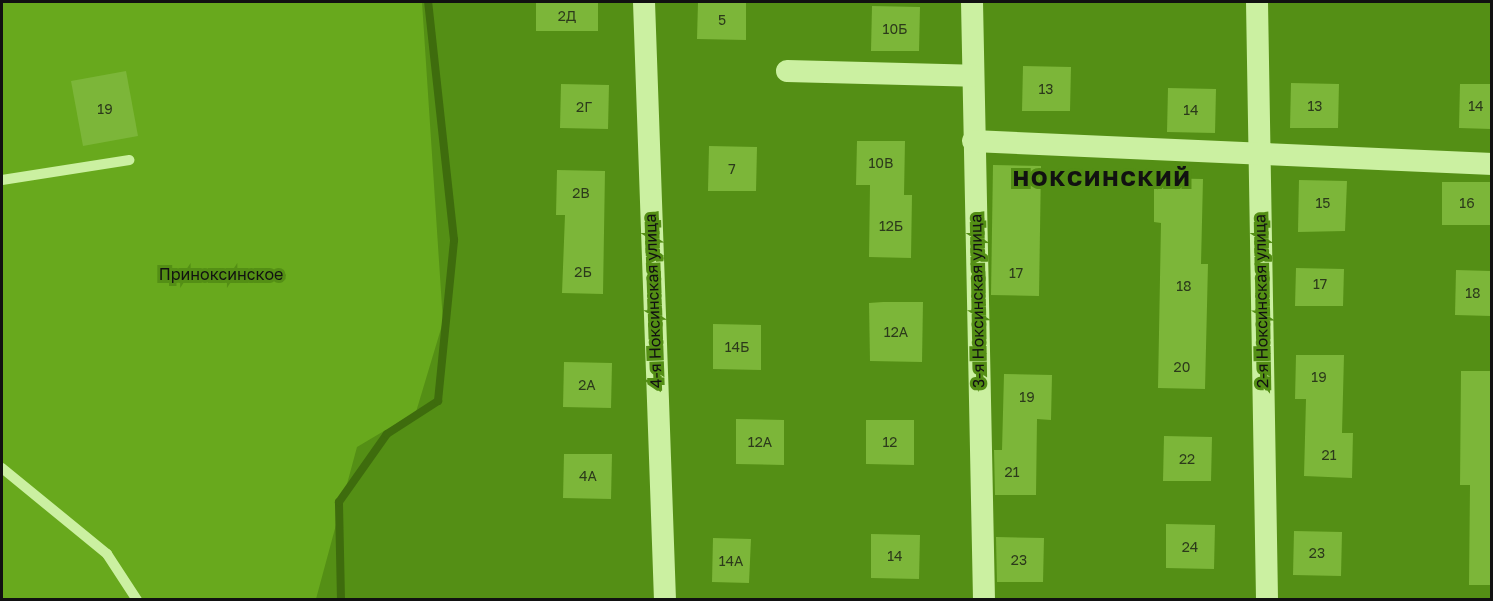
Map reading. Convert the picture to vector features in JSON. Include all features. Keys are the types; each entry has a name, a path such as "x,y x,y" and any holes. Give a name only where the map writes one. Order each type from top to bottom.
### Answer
{"street":[{"name":"4-я Ноксинская улица","path":"644,2 665,600"},
{"name":"3-я Ноксинская улица","path":"972,2 984,600"},
{"name":"2-я Ноксинская улица","path":"1257,2 1267,600"},
{"path":"787,71 973,76"},
{"path":"973,141 1491,164"}],"lane":[{"path":"2,180 129,160"},
{"path":"2,468 107,554 137,600"}],"green space":[{"name":"Приноксинское","path":"2,2 422,2 443,322 416,412 357,447 316,599 2,599"}],"building":[{"path":"536,2 598,2 598,31 536,31"},
{"path":"698,2 746,2 746,40 697,39"},
{"path":"872,6 920,7 919,51 871,51"},
{"path":"1023,66 1071,67 1070,111 1022,111"},
{"path":"126,71 138,136 83,146 71,81"},
{"path":"1291,83 1339,84 1338,128 1290,128"},
{"path":"561,84 609,85 608,129 560,128"},
{"path":"1460,84 1491,84 1491,129 1459,128"},
{"path":"1168,88 1216,89 1215,133 1167,132"},
{"path":"857,141 905,141 904,195 912,195 911,258 869,257 870,185 856,185"},
{"path":"709,146 757,147 756,191 708,191"},
{"path":"993,165 1041,166 1039,296 991,295"},
{"path":"557,170 605,171 603,294 562,293 565,215 556,215"},
{"path":"1154,178 1203,179 1201,264 1208,264 1205,389 1158,388 1161,223 1154,222"},
{"path":"1299,180 1347,181 1345,231 1298,232"},
{"path":"1442,182 1491,182 1491,225 1442,225"},
{"path":"1296,268 1344,269 1343,306 1295,306"},
{"path":"1456,270 1491,271 1491,316 1455,315"},
{"path":"923,302 922,362 870,361 869,303"},
{"path":"713,324 761,325 761,370 713,369"},
{"path":"1296,355 1344,355 1342,433 1353,433 1352,478 1304,476 1306,399 1295,399"},
{"path":"564,362 612,363 611,408 563,407"},
{"path":"1461,371 1491,371 1491,585 1469,585 1470,485 1460,485"},
{"path":"1004,374 1052,375 1051,420 1037,419 1036,495 995,495 994,450 1002,450"},
{"path":"736,419 784,420 784,465 736,464"},
{"path":"866,420 914,420 914,465 866,464"},
{"path":"1164,436 1212,437 1211,481 1163,481"},
{"path":"564,454 612,454 611,499 563,498"},
{"path":"1166,524 1215,525 1214,569 1166,568"},
{"path":"1294,531 1342,532 1341,576 1293,575"},
{"path":"871,534 920,535 919,579 871,578"},
{"path":"996,537 1044,538 1043,582 997,582"},
{"path":"713,538 751,539 749,583 712,582"}],"waterway":[{"path":"341,600 339,502 387,434 438,401 454,240 428,2"}],"district":[{"name":"НОКСИНСКИЙ","path":"1102,178"}]}
